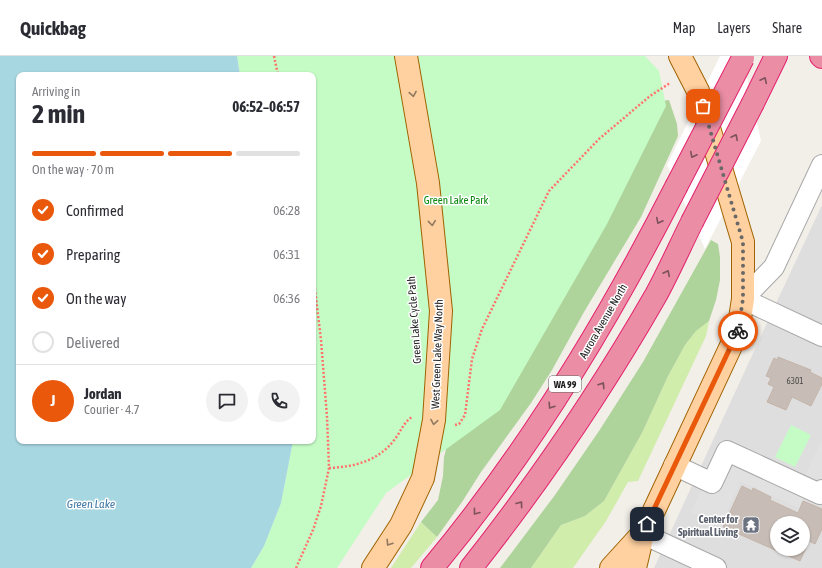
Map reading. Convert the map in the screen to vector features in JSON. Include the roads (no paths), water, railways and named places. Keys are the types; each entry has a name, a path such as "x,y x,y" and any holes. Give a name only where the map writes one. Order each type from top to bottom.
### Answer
{"highway":[{"name":"WA 99","path":"471,568 506,524 560,449 610,373 656,294 776,56"},
{"name":"Aurora Avenue North","path":"432,568 530,438 572,374 645,248 743,57"}],"main road":[{"name":"West Green Lake Way North","path":"373,568 401,525 423,478 434,420 441,312 428,183 406,56"},
{"path":"635,568 643,534 738,331 743,299 743,242 698,91 680,56"},
{"path":"611,568 643,534"}],"street":[{"path":"822,165 774,267 743,299 822,336"},
{"path":"674,465 712,483 727,451 820,494 822,490"},
{"path":"643,534 716,568"}],"water":[{"name":"Green Lake","path":"0,56 237,56 240,72 16,72 16,444 292,444 281,503 264,546 251,568 0,568"}],"place":[{"name":"Center for Spiritual Living","path":"751,525"}],"park label":[{"name":"Green Lake Park","path":"456,200"}]}
